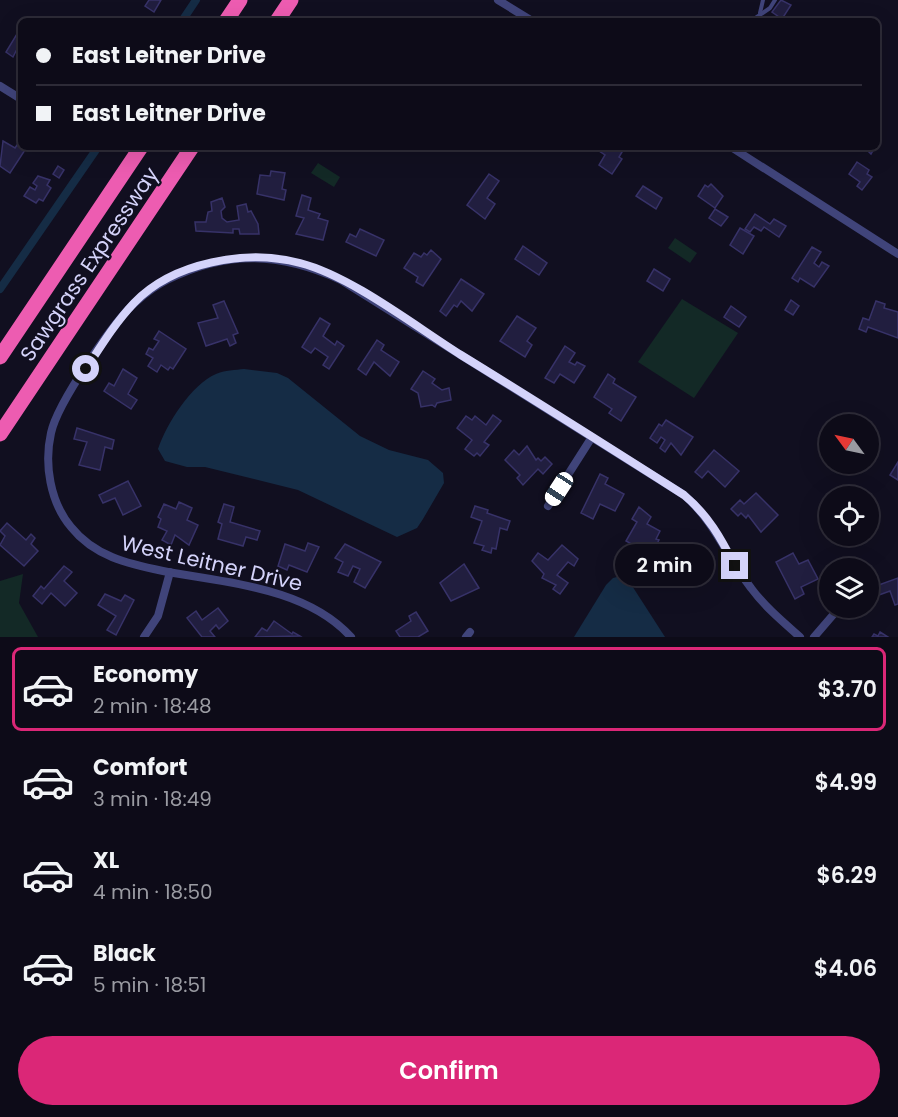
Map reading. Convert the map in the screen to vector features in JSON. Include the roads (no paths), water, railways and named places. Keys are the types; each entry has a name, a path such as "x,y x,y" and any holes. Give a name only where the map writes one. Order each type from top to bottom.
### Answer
{"highway":[{"path":"228,18 240,0"},
{"path":"279,18 291,0"},
{"name":"Sawgrass Expressway","path":"0,357 139,150"},
{"name":"Sawgrass Expressway","path":"0,434 190,150"}],"street":[{"path":"498,0 527,18"},
{"path":"0,86 18,97"},
{"path":"736,150 898,254"},
{"name":"West Leitner Drive","path":"351,637 326,613 307,603 284,595 115,559 84,543 69,526 56,501 50,479 48,453 51,431 61,407 112,330 136,302 165,280 201,267 240,258 270,258 301,263 341,280 684,495 702,510 751,589 800,637"},
{"path":"548,506 592,437"},
{"path":"144,637 158,616 170,572"},
{"path":"814,637 830,618"}],"lane":[{"path":"760,14 763,0"},
{"path":"755,18 770,8 775,0"}],"water":[{"path":"244,369 277,373 288,378 360,436 389,450 428,460 443,473 444,483 417,528 397,537 298,490 205,467 187,467 165,461 158,449 167,428 189,396 207,379 216,374"},
{"path":"621,576 627,578 665,637 574,637 606,585 613,578"}],"waterway":[{"path":"184,18 196,0"},
{"path":"0,289 96,150"}]}
